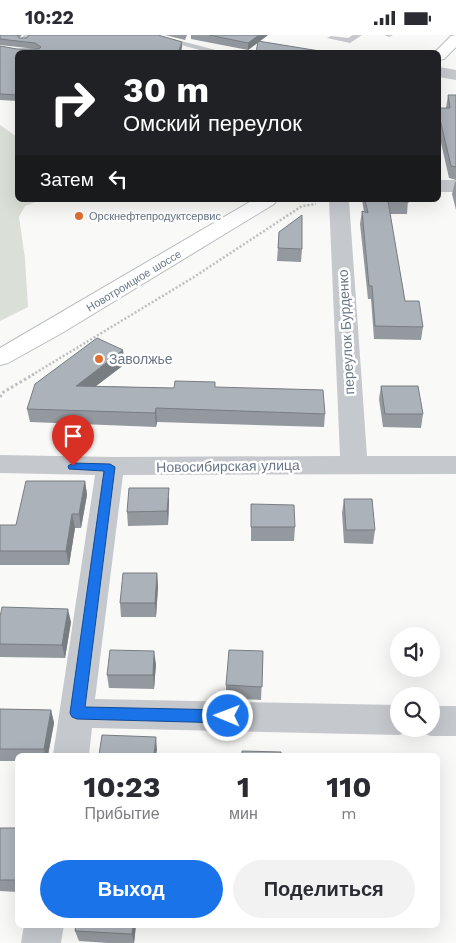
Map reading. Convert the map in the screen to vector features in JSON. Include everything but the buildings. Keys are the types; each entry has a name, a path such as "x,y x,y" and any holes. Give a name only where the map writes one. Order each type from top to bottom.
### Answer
{"main road":[{"path":"441,53 456,40"},
{"name":"Новотроицкое шоссе","path":"0,358 63,323 264,202"}],"street":[{"path":"441,72 456,75"},
{"path":"441,186 456,186"},
{"name":"переулок Бурденко","path":"329,202 354,464"},
{"name":"Новосибирская улица","path":"0,464 110,467 354,464 456,465"},
{"path":"70,753 110,467"},
{"path":"77,713 390,720"},
{"path":"440,721 456,721"},
{"path":"41,943 44,928"}],"lane":[{"path":"148,35 210,50"},
{"path":"331,38 350,41 358,35"}],"path":[{"path":"0,397 2,393 194,277 302,206 329,202"}],"shaded area":[{"path":"0,125 15,136 15,202 36,202 25,206 19,217 25,258 28,307 0,321"}],"place":[{"name":"Орскнефтепродуктсервис","path":"79,216"},
{"name":"Заволжье","path":"99,359"}],"route":[{"path":"73,466 110,467 77,713 228,716"}]}
